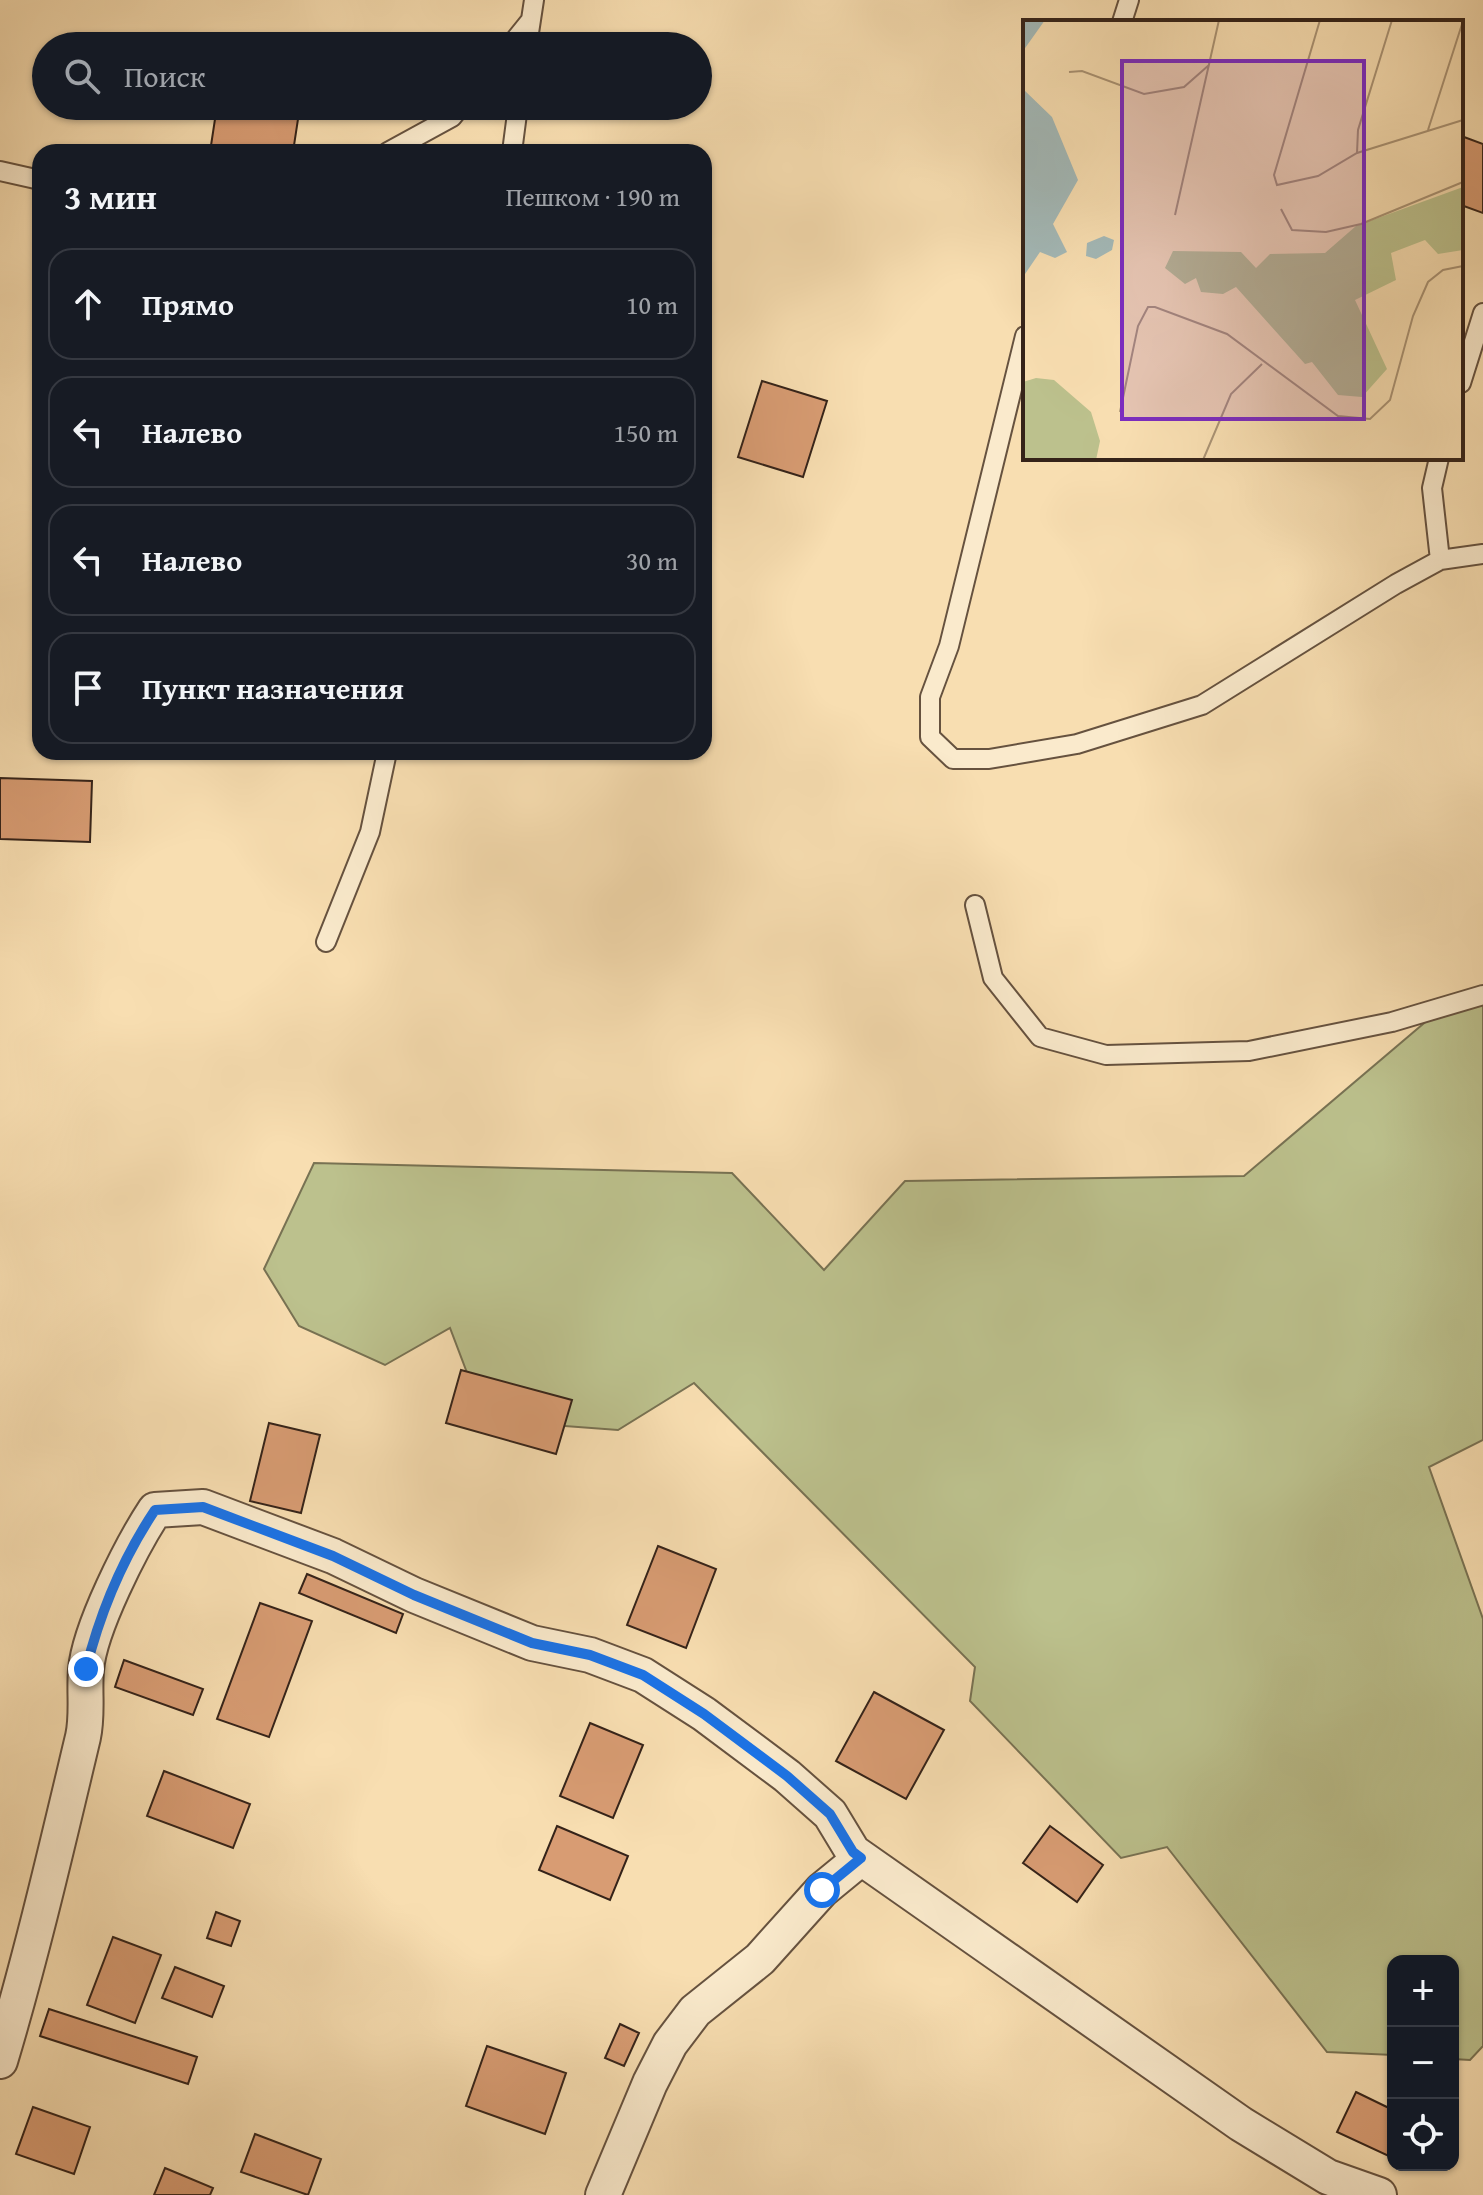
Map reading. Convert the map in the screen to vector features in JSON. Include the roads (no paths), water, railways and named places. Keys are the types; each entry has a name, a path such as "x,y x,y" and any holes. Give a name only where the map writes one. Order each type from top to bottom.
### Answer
{"street":[{"path":"0,2061 34,1947 87,1720 86,1669 97,1625 136,1538 155,1510 203,1507 333,1556 414,1595 532,1643 590,1655 643,1675 704,1714 787,1776 830,1814 853,1852 861,1858 1241,2124 1328,2177 1379,2195"},
{"path":"603,2195 650,2083 670,2044 695,2011 760,1959 822,1890 861,1858"}],"lane":[{"path":"529,32 534,0"},
{"path":"1123,20 1129,0"},
{"path":"521,32 530,21"},
{"path":"403,144 447,120"},
{"path":"513,144 516,120"},
{"path":"0,171 32,178"},
{"path":"1463,377 1483,313"},
{"path":"1023,344 949,646 930,697 930,737 953,759 989,759 1077,744 1202,705 1440,560 1483,554"},
{"path":"1439,460 1432,488 1440,560"},
{"path":"326,942 370,832 385,760"},
{"path":"975,905 993,978 1040,1037 1106,1055 1249,1051 1392,1022 1483,995"}]}
